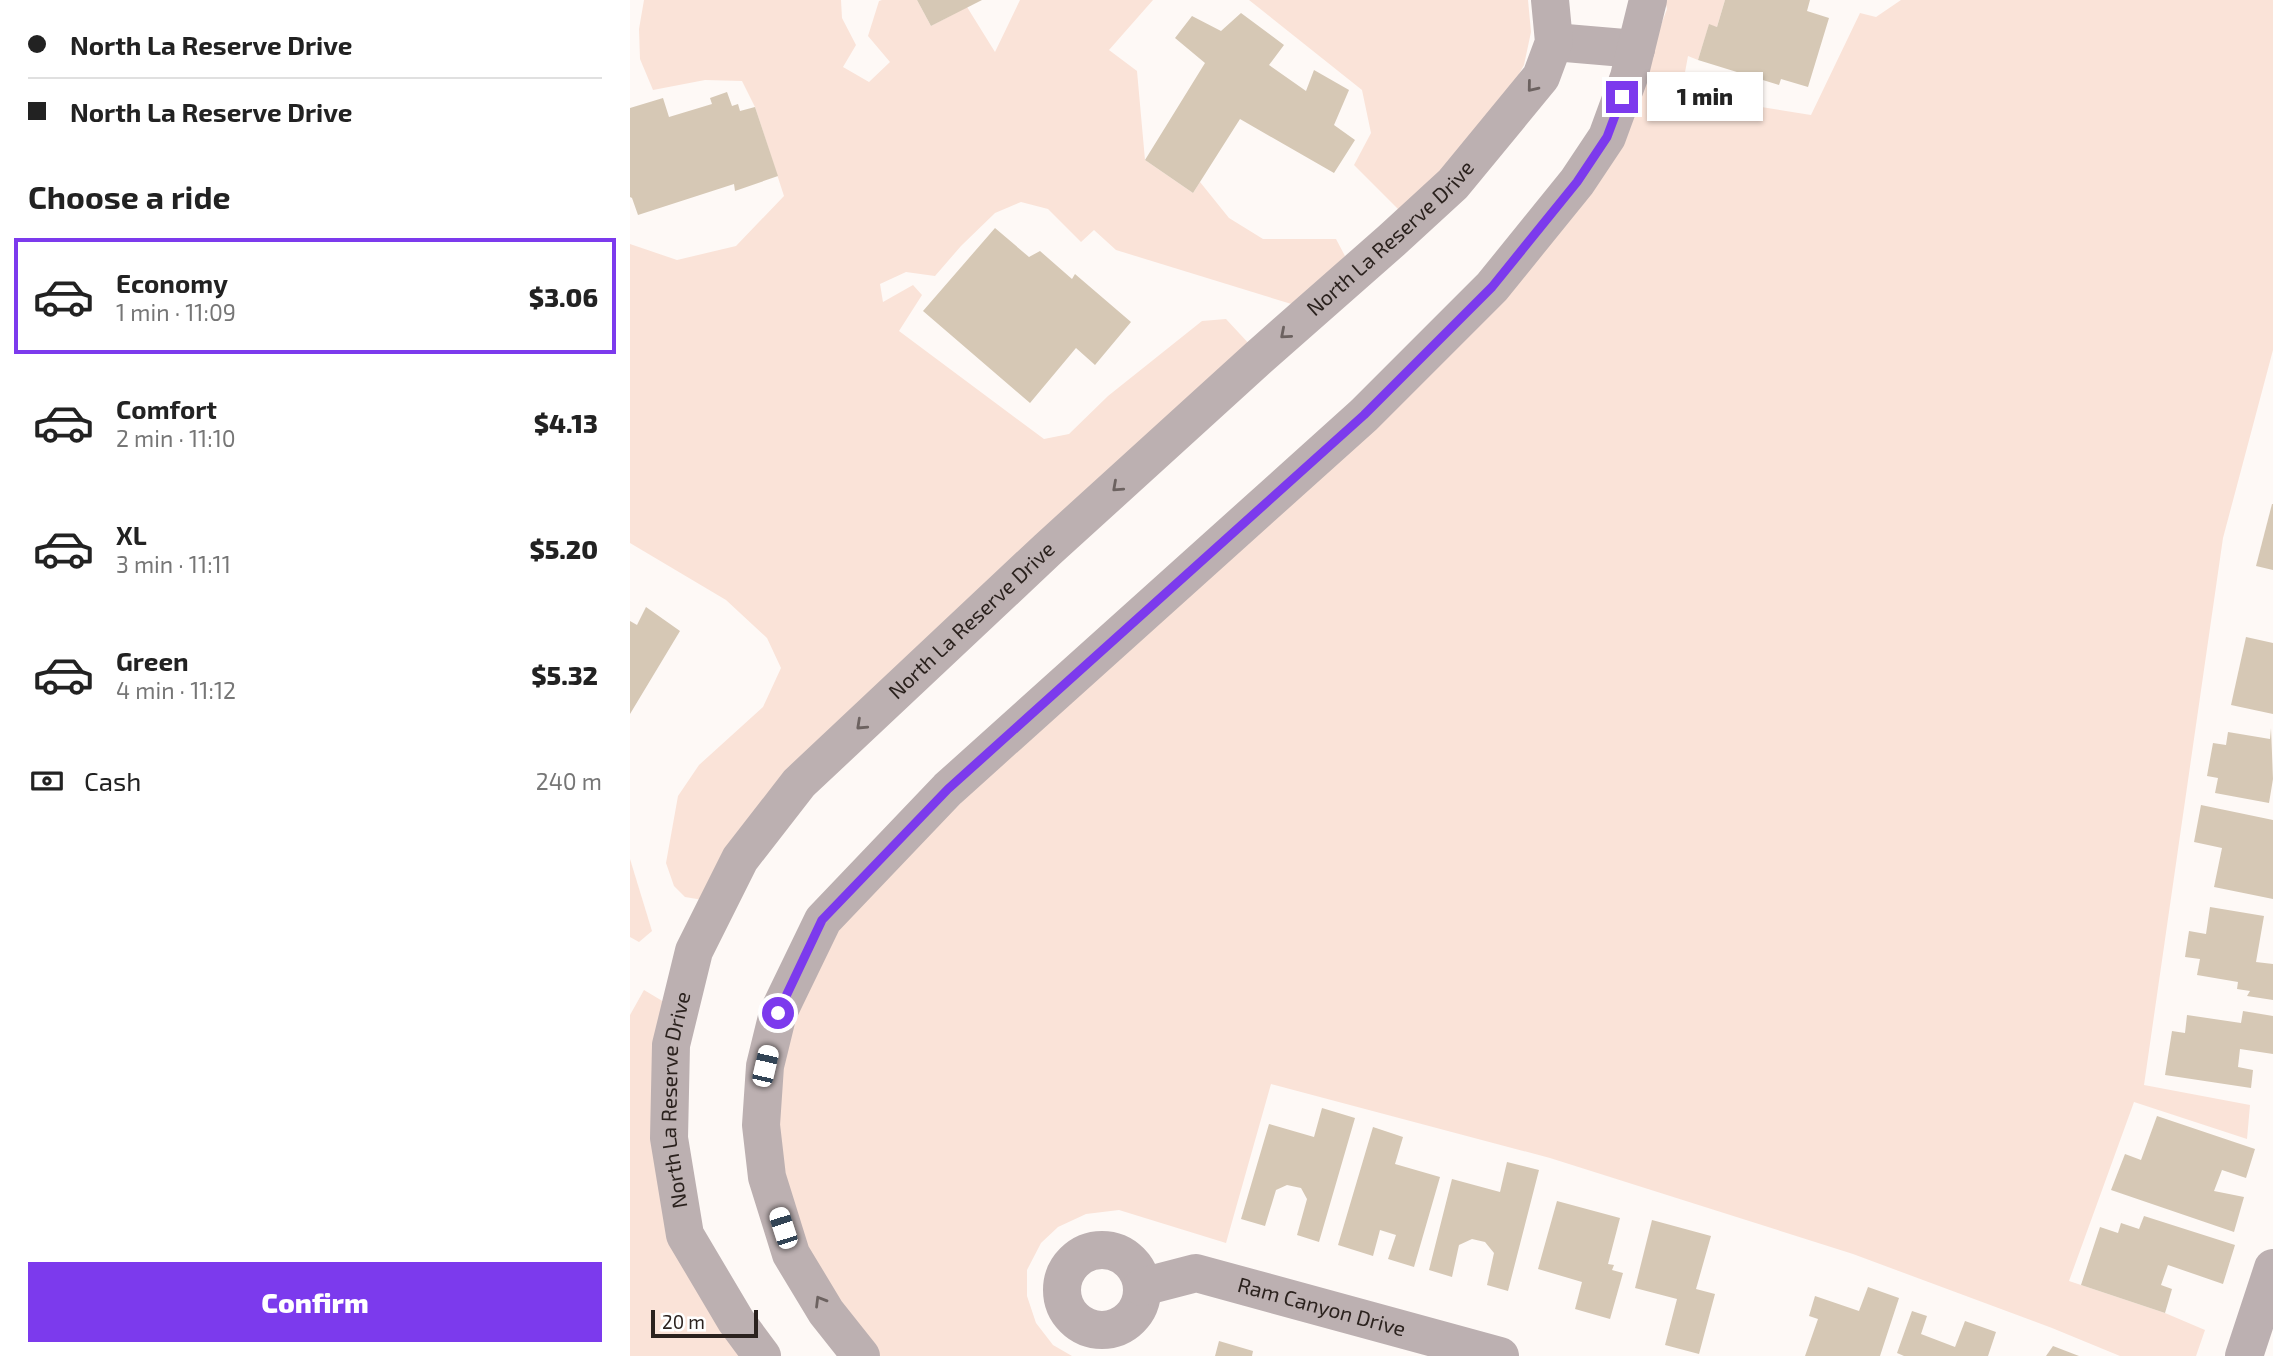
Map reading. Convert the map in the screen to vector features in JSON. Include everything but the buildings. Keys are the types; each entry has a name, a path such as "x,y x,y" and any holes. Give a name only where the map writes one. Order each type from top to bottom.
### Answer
{"street":[{"name":"North La Reserve Drive","path":"762,1356 736,1321 685,1235 669,1138 671,1045 694,951 740,859 799,783 1078,522 1453,184 1541,77 1554,42 1550,0"},
{"path":"861,1356 826,1312 792,1254 766,1177 761,1125 765,1066 778,1013 822,920 948,789 1364,415 1492,287 1577,182 1607,137 1629,77 1648,0"},
{"path":"1554,42 1636,49"},
{"path":"2244,1356 2273,1268"},
{"name":"Ram Canyon Drive","path":"1142,1287 1196,1273 1500,1356"}],"shaded area":[{"path":"644,0 841,0 842,18 856,45 843,67 869,82 890,62 868,36 879,1 882,0 917,0 931,26 967,7 995,52 1020,0 1153,0 1109,50 1137,71 1145,160 1193,193 1200,182 1229,218 1263,239 1336,239 1345,256 1298,306 1116,250 1094,230 1081,242 1048,209 1021,202 995,213 935,276 906,272 880,284 883,302 913,285 922,295 899,331 1044,439 1069,434 1108,396 1202,321 1226,319 1252,347 703,900 685,897 674,886 666,863 678,796 699,765 763,707 781,668 767,638 726,600 630,543 630,244 677,260 736,246 784,196 755,107 742,81 705,80 653,90 640,59 639,29"},
{"path":"1249,0 1528,0 1531,32 1524,65 1507,96 1404,215 1354,165 1371,133 1362,90"},
{"path":"1665,0 1725,0 1717,27 1709,25 1698,60 1688,56 1681,94 1811,115 1860,13 1876,17 1901,0 2273,0 2273,350 2223,538 2144,1085 2250,1105 2247,1139 2134,1102 2069,1281 2165,1313 2205,1330 2196,1356 2120,1356 1853,1254 1550,1158 1271,1084 1226,1243 1119,1210 1086,1214 1058,1227 1041,1243 1027,1270 1027,1296 1036,1323 1053,1345 1072,1356 875,1356 836,1312 769,1157 772,1071 821,939 1091,676 1622,129 1667,9"},
{"path":"630,859 652,931 639,942 630,937"},
{"path":"644,990 664,1002 656,1146 747,1356 630,1356 630,1015"}],"route":[{"path":"778,1013 822,920 948,789 1364,415 1492,287 1577,182 1607,137 1622,97"}]}
